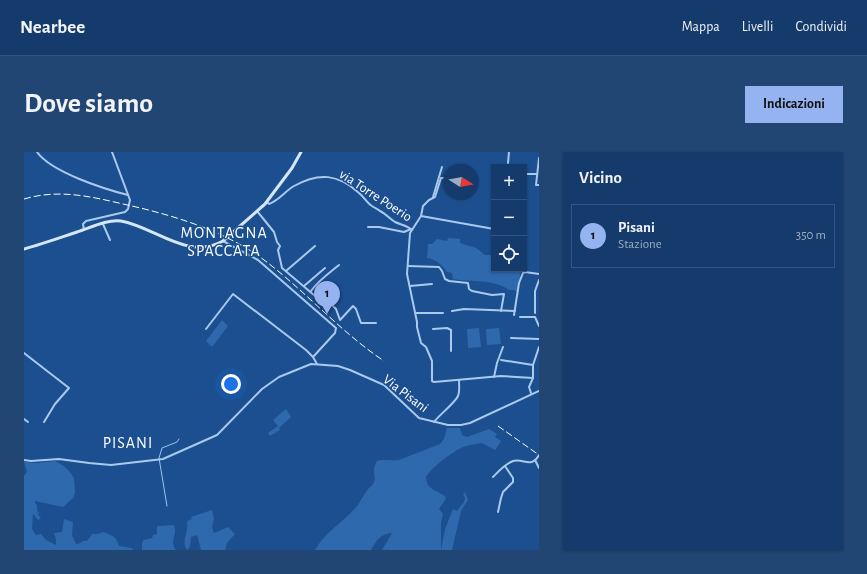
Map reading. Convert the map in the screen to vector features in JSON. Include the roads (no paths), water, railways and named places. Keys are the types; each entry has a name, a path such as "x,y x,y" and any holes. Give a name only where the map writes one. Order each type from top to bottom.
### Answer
{"main road":[{"path":"24,249 113,221 127,223 191,247 205,248 216,245 223,241 266,202 292,168 302,152"}],"street":[{"path":"36,152 42,159 68,174 107,189 128,195"},
{"path":"84,230 83,224 86,221 125,212 129,207 130,201 112,152"},
{"path":"508,163 509,152"},
{"path":"539,158 536,184 539,185"},
{"path":"432,199 442,167"},
{"path":"527,174 537,174"},
{"name":"via Torre Poerio","path":"266,202 269,204 274,202 300,183 319,177 328,176 338,179 348,185 358,192 373,207 396,222 411,229"},
{"path":"443,178 441,178 435,197 423,206 421,216 411,229 407,274 421,343 426,348 432,361 432,382 501,376 533,378"},
{"path":"257,211 275,234 277,242 280,246 278,250 282,268 285,271 322,301 331,304 336,309 340,320 352,306 356,309 361,323 376,323"},
{"path":"421,216 491,228"},
{"path":"103,224 110,240"},
{"path":"368,227 379,227 404,232 411,229"},
{"path":"223,241 258,260 336,328 335,333 313,357"},
{"path":"285,271 315,246"},
{"path":"311,291 320,279 339,265"},
{"path":"408,266 439,267 445,278 449,281 468,283 470,290 492,294 504,294 502,311"},
{"path":"304,286 325,268"},
{"path":"514,315 522,273 539,274"},
{"path":"534,313 535,291 539,280"},
{"path":"410,286 432,284"},
{"path":"206,329 233,294 300,346 313,357 317,364"},
{"path":"452,311 464,309 515,311"},
{"path":"416,313 443,313"},
{"path":"520,317 535,317 539,326"},
{"path":"433,329 447,328 450,330 451,351"},
{"path":"511,338 539,339"},
{"path":"494,377 503,347"},
{"path":"531,393 529,387 533,378 533,365 539,347"},
{"path":"24,353 69,388 55,404 44,422"},
{"path":"500,360 533,365"},
{"name":"Via Pisani","path":"24,460 59,459 111,464 160,460 217,435 262,389 271,382 311,364 338,366 350,370 384,386 419,418 448,425 466,424 539,390"},
{"path":"434,422 437,417 457,398 459,380"},
{"path":"24,419 28,422"},
{"path":"493,477 505,466 514,461 529,462 536,459 539,455"},
{"path":"536,459 539,468"},
{"path":"498,512 503,492 513,482 513,478 505,466"}],"waterway":[{"path":"167,506 159,458 162,448 177,442 179,439"}],"railway":[{"path":"24,199 49,194 86,196 161,213 217,233 235,242 268,263 297,287 339,326 384,361"},
{"path":"498,426 539,455"}],"place":[{"name":"Pisani","path":"327,314"}],"district":[{"name":"MONTAGNA SPACCATA","path":"224,241"},
{"name":"PISANI","path":"128,442"}]}
